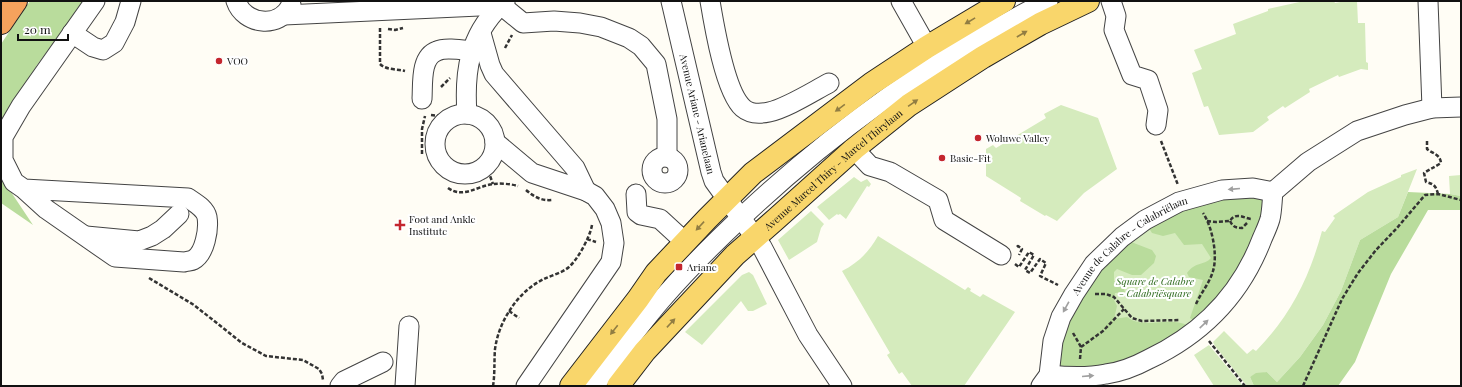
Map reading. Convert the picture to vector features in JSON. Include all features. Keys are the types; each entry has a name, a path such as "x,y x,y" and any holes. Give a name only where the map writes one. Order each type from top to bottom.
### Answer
{"highway":[{"path":"1,23 16,1"}],"main road":[{"path":"571,386 638,299 656,273 753,173 871,84 927,47 1004,1"},
{"name":"Avenue Marcel Thiry - Marcel Thirylaan","path":"618,386 645,351 735,255 854,149 909,105 983,57 1040,24 1088,1"}],"street":[{"path":"24,189 188,198 200,206 207,216 207,232 203,248 195,259 184,262 115,257 46,209 14,182 3,160 2,138 21,106 94,1"},
{"path":"72,34 92,47 103,50 114,42 125,22 131,1"},
{"path":"236,1 243,13 250,18 268,22 276,19 288,8 503,3 522,22 554,21 580,23 601,27 629,38 644,50 656,64 667,119 667,157"},
{"name":"Avenue Ariane - Arianelaan","path":"671,1 714,181 762,247 808,335 842,386"},
{"path":"710,1 722,60 735,97 744,109 750,112 758,113 769,112 782,108 829,83"},
{"path":"900,1 927,47"},
{"name":"Avenue Marcel Thiry - Marcel Thirylaan","path":"594,386 631,337 662,300 717,242 766,194 830,139 895,91 976,39 1048,1"},
{"path":"1111,1 1116,16 1114,30 1132,75 1148,80 1158,110 1158,131"},
{"path":"1428,1 1432,108"},
{"path":"466,114 465,88 476,59 481,33 490,16 503,3"},
{"path":"428,101 425,64 430,56 437,50 476,59 494,74 574,168 586,191"},
{"path":"656,64 684,57"},
{"path":"1272,192 1308,162 1357,131 1405,115 1432,108 1461,108"},
{"path":"466,114 483,120 489,126 495,142 494,151 486,165 477,171 468,173 459,173 444,165 438,158 435,149 435,140 442,124 449,118 457,115 466,114"},
{"path":"495,142 532,173 586,191 596,196 605,209 611,223 614,243 610,262 526,386"},
{"path":"854,149 870,166 890,172 938,200 944,220 1001,255"},
{"name":"Avenue de Calabre - Calabriëlaan","path":"1253,188 1272,192 1270,218 1256,255 1239,284 1222,306 1196,326 1169,350 1137,365 1107,374 1045,380 1053,341 1061,317 1094,264 1122,237 1145,220 1179,202 1222,190 1253,188"},
{"path":"636,194 637,212 641,215 660,219 685,242"},
{"path":"84,236 140,241 163,230 179,214"},
{"path":"405,386 409,326"},
{"path":"340,386 344,381 383,362"}],"path":[{"path":"422,154 422,129 428,101 443,83 476,59 499,53 522,22"},
{"path":"1158,131 1180,190"},
{"path":"1427,141 1427,149 1437,155 1440,158 1441,163 1429,169 1424,173 1424,176 1426,182 1433,184 1436,187 1438,194"},
{"path":"486,165 493,184"},
{"path":"448,188 452,192 461,193 493,184 517,186 526,190 537,198 545,200 552,200 558,197"},
{"path":"1303,386 1342,299 1358,273 1376,250 1425,195 1438,194 1461,200"},
{"path":"1207,221 1230,221 1234,217 1241,216 1248,219 1254,218"},
{"path":"1230,221 1232,225 1242,228 1247,224 1248,219"},
{"path":"492,386 495,376 495,349 502,323 509,311 519,298 531,287 543,279 569,267 591,232 592,225"},
{"path":"1196,326 1197,304 1213,271 1215,258 1213,241 1209,227"},
{"path":"1001,255 1008,260 1018,246 1022,249 1014,263 1019,267 1028,252 1034,255 1025,270 1030,273 1040,259 1046,263 1040,276 1061,287"},
{"path":"148,277 194,305 242,343 266,356 303,360 319,369 322,374 323,386"},
{"path":"1106,294 1114,297 1132,318 1142,321 1188,320 1196,326 1245,386"},
{"path":"1080,360 1081,347 1103,331 1124,309"},
{"path":"509,311 519,318"}],"green space":[{"path":"30,1 85,1 37,65 1,128 1,44"},
{"path":"1304,1 1334,1 1335,3 1357,1 1358,23 1365,23 1366,62 1368,63 1368,70 1361,69 1339,77 1338,75 1309,89 1310,92 1285,108 1283,106 1267,117 1269,120 1253,132 1219,135 1208,106 1204,107 1192,73 1202,69 1194,50 1236,34 1233,24 1268,11 1268,9"},
{"path":"1061,105 1098,118 1117,169 1084,193 1057,221 1046,215 1045,216 1020,201 1021,198 986,176 986,149 993,145 996,148 1046,118 1044,114"},
{"path":"1417,169 1398,217 1360,240 1341,291 1323,325 1300,357 1277,382 1267,372 1250,377 1254,386 1247,386 1213,342 1224,331 1247,354 1253,349 1256,351 1279,324 1297,296 1311,265 1322,231 1325,232 1335,218 1333,216 1368,192 1401,177 1401,175"},
{"path":"1461,175 1461,196 1450,194 1449,176"},
{"path":"1,177 33,225 1,203"},
{"path":"854,177 861,182 867,179 871,184 869,187 867,186 846,219 840,214 837,214 829,220 817,207"},
{"path":"1408,192 1461,196 1461,210 1428,210 1391,274 1355,362 1338,386 1254,386 1250,377 1256,373 1267,372 1277,382 1300,357 1323,325 1341,291 1360,240 1398,217"},
{"name":"Square de Calabre - Calabriësquare","path":"1238,194 1190,329 1056,346 1135,232"},
{"path":"1258,196 1266,207 1244,269 1195,321 1190,318 1203,280 1189,277 1187,273 1190,269 1206,262 1211,258 1202,244 1184,245 1175,233 1163,236 1152,233 1147,225 1213,197"},
{"path":"811,211 824,224 821,228 817,242 789,260 778,240"},
{"path":"878,236 965,290 968,287 971,289 970,291 980,297 983,294 1015,312 964,386 912,386 902,372 899,374 887,355 890,353 842,271 863,256"},
{"path":"1126,240 1152,250 1156,256 1154,263 1141,275 1132,275 1117,269 1114,272 1114,281 1122,284 1125,292 1115,293 1114,300 1117,306 1114,319 1127,317 1134,321 1148,323 1172,322 1187,325 1169,344 1090,373 1060,367 1056,360 1075,301"},
{"path":"749,272 753,275 767,304 753,311 748,311 741,301 702,345 685,332 742,275"},
{"path":"1209,345 1243,386 1214,386 1194,355"}],"place":[{"name":"VOO","path":"219,61"},
{"name":"Woluwe Valley","path":"978,138"},
{"name":"Basic-Fit","path":"942,158"},
{"name":"Foot and Ankle Institute","path":"400,225"},
{"name":"Ariane","path":"679,267"}]}
